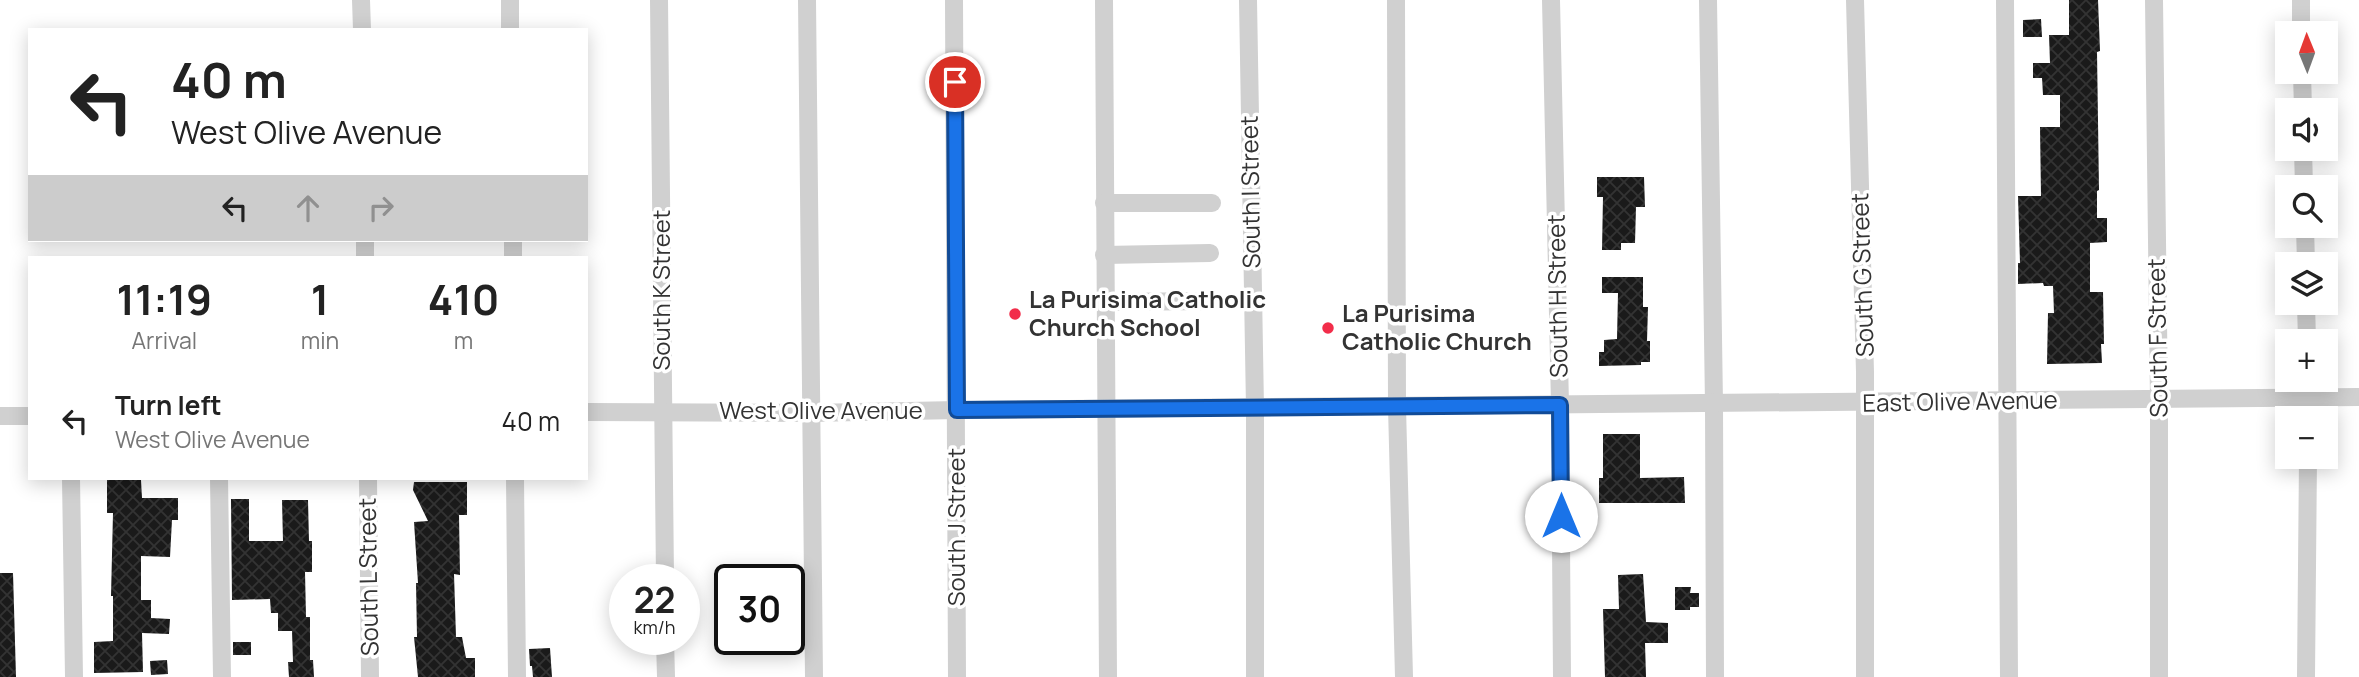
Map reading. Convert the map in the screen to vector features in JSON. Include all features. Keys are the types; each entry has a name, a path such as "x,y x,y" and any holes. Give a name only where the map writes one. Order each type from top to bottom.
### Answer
{"street":[{"path":"361,0 362,28"},
{"path":"510,0 510,28"},
{"name":"South K Street","path":"659,0 665,564"},
{"path":"807,0 814,677"},
{"name":"South J Street","path":"954,0 957,677"},
{"path":"1104,0 1108,677"},
{"name":"South I Street","path":"1248,0 1255,408 1255,677"},
{"path":"1396,0 1398,407 1404,677"},
{"name":"South H Street","path":"1551,0 1560,405 1562,677"},
{"path":"1707,0 1714,404 1715,677"},
{"name":"South G Street","path":"1855,0 1866,403 1864,677"},
{"path":"2005,0 2009,677"},
{"name":"South F Street","path":"2154,0 2159,677"},
{"path":"2301,0 2301,21"},
{"path":"1104,203 1212,203"},
{"path":"1104,255 1210,253"},
{"path":"1106,302 1212,301"},
{"name":"East Olive Avenue","path":"1560,405 2159,400 2275,391"},
{"name":"East Olive Avenue","path":"2327,392 2359,397"},
{"name":"West Olive Avenue","path":"588,412 811,413 1560,405"},
{"path":"0,416 28,416"},
{"path":"2306,677 2308,469"},
{"path":"71,480 74,677"},
{"path":"219,480 222,677"},
{"name":"South L Street","path":"368,480 370,677"},
{"path":"515,480 517,677"},
{"path":"665,655 666,677"}],"building":[{"path":"2069,0 2098,0 2100,51 2097,52 2097,218 2107,218 2107,242 2090,243 2090,292 2103,292 2104,344 2101,344 2102,363 2047,364 2048,313 2054,313 2053,286 2044,286 2043,283 2018,284 2018,196 2041,196 2040,127 2060,127 2060,95 2043,95 2042,78 2033,78 2033,63 2050,63 2049,35 2069,35"},
{"path":"2041,19 2042,37 2023,37 2023,20"},
{"path":"1597,177 1644,177 1645,207 1636,207 1635,243 1621,243 1621,250 1602,250 1603,197 1597,197"},
{"path":"1602,277 1643,277 1643,307 1648,307 1647,341 1650,341 1650,362 1641,362 1641,365 1599,366 1599,352 1604,352 1604,340 1617,339 1618,293 1602,293"},
{"path":"1603,434 1640,434 1640,478 1684,477 1685,503 1599,503 1599,478 1603,478"},
{"path":"107,480 141,480 142,498 178,498 178,520 172,520 170,557 141,556 141,600 151,600 151,618 170,619 169,634 142,633 143,672 94,673 94,642 113,641 113,513 107,513"},
{"path":"414,482 467,482 467,515 459,515 460,575 454,574 456,637 462,637 466,658 475,658 475,677 418,677 414,637 417,637 418,583 414,522 428,521 413,490"},
{"path":"231,499 249,499 249,541 283,541 282,500 308,500 312,572 305,572 306,617 310,617 310,660 313,660 314,677 289,677 288,662 293,662 292,631 278,631 278,613 271,613 270,599 232,600"},
{"path":"0,573 13,573 16,677 0,677"},
{"path":"1643,574 1646,622 1668,623 1668,643 1645,643 1646,677 1605,677 1603,609 1619,609 1618,575"},
{"path":"1675,587 1691,587 1690,593 1699,593 1699,607 1675,610"},
{"path":"233,642 251,642 251,655 233,655"},
{"path":"550,648 552,677 533,677 529,649"},
{"path":"167,660 168,674 151,675 150,661"}],"place":[{"name":"La Purisima Catholic Church School","path":"1015,314"},
{"name":"La Purisima Catholic Church","path":"1328,328"}],"route":[{"path":"955,82 957,410 1560,405 1561,516"}]}
